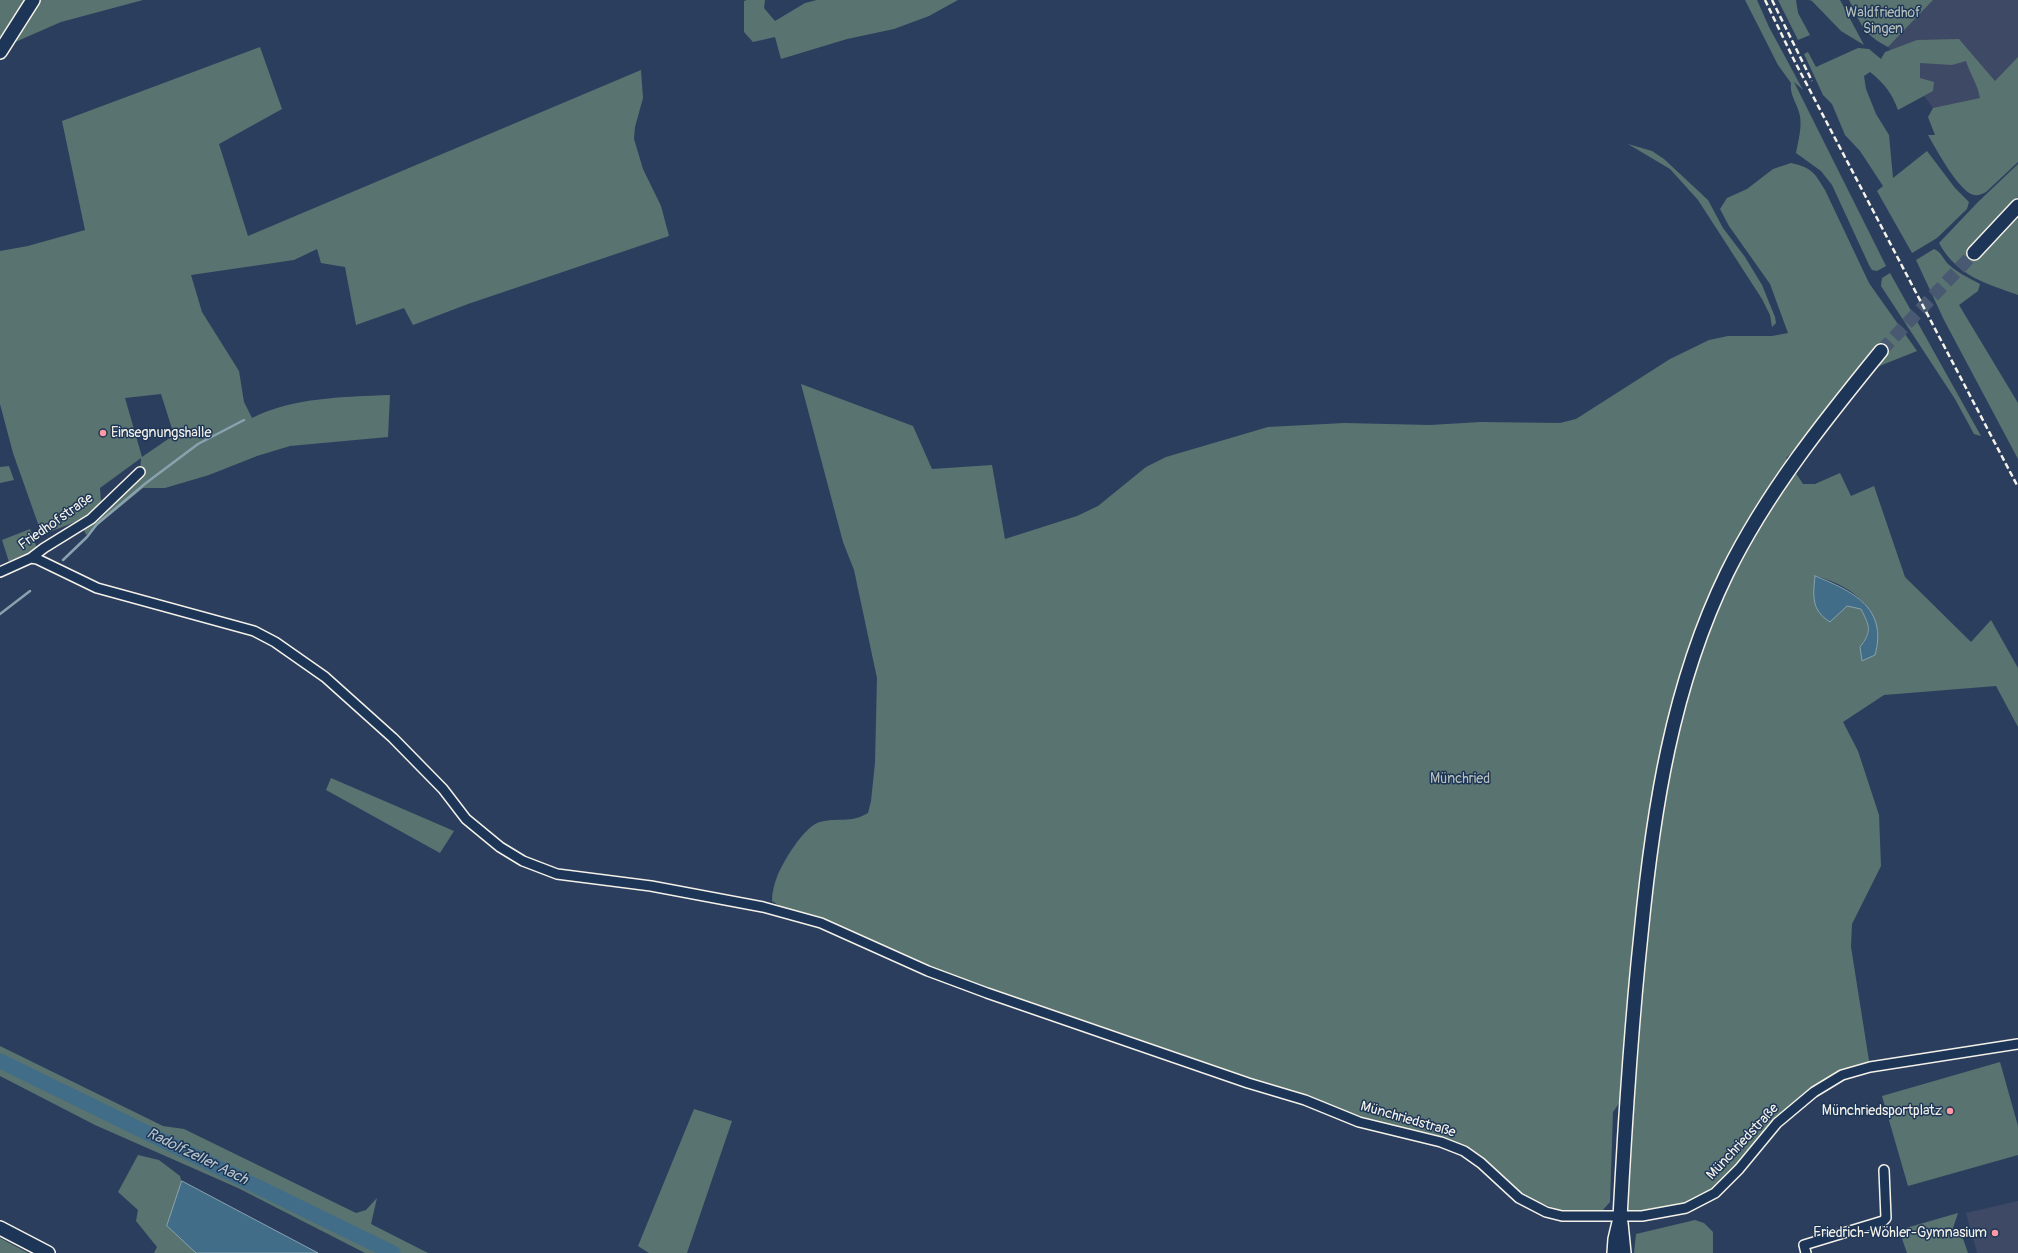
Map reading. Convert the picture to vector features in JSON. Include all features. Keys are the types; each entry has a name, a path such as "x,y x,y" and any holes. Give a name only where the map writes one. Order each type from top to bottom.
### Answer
{"main road":[{"path":"0,52 33,0"},
{"path":"1974,253 2018,206"},
{"path":"1614,1253 1615,1239 1620,1218 1635,990 1647,866 1659,790 1687,676 1700,638 1727,574 1767,504 1830,413 1881,351"},
{"path":"1620,1218 1624,1239 1624,1253"},
{"path":"0,1228 48,1253"}],"street":[{"name":"Friedhofstraße","path":"0,572 35,557 44,548 91,519 140,472"},
{"name":"Münchriedstraße","path":"35,557 97,588 254,631 276,642 326,677 393,738 443,789 466,819 500,847 530,864 557,874 651,886 783,911 821,923 928,971 986,993 1248,1084 1305,1100 1359,1122 1441,1142 1464,1151 1519,1198 1546,1212 1562,1216 1620,1218 1663,1214 1686,1208 1715,1193 1739,1169 1777,1123 1814,1092 1842,1075 1870,1067 2018,1044"},
{"path":"1806,1253 1804,1245 1883,1221 1886,1218 1884,1170"}],"shaded area":[{"path":"1933,0 2018,0 2018,110 1933,108 1888,47"},
{"path":"1815,576 1854,595 1872,613 1878,639 1875,655 1862,661 1860,647 1868,633 1868,625 1861,609 1847,606 1830,622 1819,613 1814,596"},
{"path":"182,1181 318,1253 196,1253 167,1226"},
{"name":"Friedrich-Wöhler-Gymnasium","path":"2018,1201 2018,1253 1977,1253 1966,1213"}],"green space":[{"path":"0,0 143,0 61,22 13,43 0,52"},
{"path":"765,0 764,8 775,21 805,3 817,0 958,0 929,16 894,29 847,39 781,59 775,37 753,42 744,32 744,1"},
{"path":"1745,0 1757,0 1769,27 1803,90 1794,82 1886,266 1877,271 1872,270 1869,265 1832,185 1821,171 1796,153 1800,135 1800,116 1792,95 1791,83 1778,65"},
{"path":"1778,0 1796,0 1798,13 1810,35 1798,40"},
{"path":"1809,0 1840,0 1864,45 1841,31 1812,1"},
{"name":"Waldfriedhof Singen","path":"1849,0 1933,0 1888,47 1873,38 1868,33 1860,22"},
{"path":"1959,39 1995,81 2018,57 2018,162 1982,194 1974,195 1962,186 1948,169 1928,135 1935,135 1928,117 1933,108 1980,98 1978,89 1966,61 1952,65 1920,63 1920,78 1934,82 1933,91 1898,110 1890,93 1879,80 1870,72 1864,76 1866,89 1876,114 1889,135 1893,178 1927,151 1955,188 1969,202 1967,209 1937,238 1912,253 1877,191 1883,186 1860,151 1845,135 1832,104 1823,95 1804,54 1808,52 1816,67 1858,48 1869,49 1881,59 1885,52 1917,40"},
{"path":"260,47 282,109 219,144 248,236 641,70 643,98 635,127 634,139 643,169 661,206 669,236 468,304 413,325 404,308 356,325 345,267 321,263 317,249 294,260 191,275 202,312 239,371 244,402 252,418 285,406 320,399 390,395 388,437 290,446 257,456 209,475 165,488 143,488 86,535 82,524 140,472 141,458 100,488 101,502 85,518 42,535 13,453 0,404 0,251 28,246 85,230 62,121","holes":["161,394 174,435 142,457 125,398"]},
{"path":"1628,144 1652,151 1664,159 1708,200 1723,228 1745,257 1762,285 1775,317 1776,323 1772,327 1770,315 1762,299 1698,200 1670,169"},
{"name":"Münchried","path":"1791,163 1808,169 1815,175 1825,190 1869,283 1917,351 1877,367 1882,358 1873,351 1799,446 1786,458 1803,484 1815,484 1840,473 1851,496 1874,486 1905,577 1971,642 1991,620 2018,668 2018,727 1996,686 1884,695 1843,722 1858,751 1879,815 1881,866 1852,924 1851,947 1870,1067 1842,1075 1777,1123 1715,1193 1686,1208 1620,1218 1627,1092 1613,1112 1610,1202 1602,1211 1565,1212 1522,1196 1465,1150 1391,1129 928,970 843,927 780,906 772,901 774,886 780,871 795,845 808,830 820,822 850,819 868,813 871,801 875,763 877,678 854,570 843,542 801,384 913,426 932,469 992,465 1005,539 1077,516 1098,506 1146,467 1166,457 1268,427 1344,423 1430,425 1481,422 1560,423 1576,419 1670,359 1709,340 1728,336 1772,336 1788,333 1770,284 1729,226 1720,209 1727,198 1747,189 1773,169","holes":["1815,576 1829,581 1854,594 1864,603 1872,614 1876,626 1877,640 1875,655 1860,647 1868,632 1868,624 1861,609 1847,605 1830,622"]},
{"path":"2018,164 2018,197 1969,247 1980,258 2018,218 2018,295 1983,282 1963,271 1946,254 1939,243 1978,202"},
{"path":"1934,249 1940,253 1947,263 1954,269 1980,284 1978,291 1959,305 2018,403 2018,459 1944,320 1916,260"},
{"path":"1890,273 1981,436 1974,434 1955,399 1881,286 1882,278"},
{"path":"9,466 14,480 0,483 0,467"},
{"path":"30,529 36,545 35,551 26,557 9,562 2,540"},
{"path":"331,778 454,831 440,853 326,790"},
{"path":"0,1046 163,1126 184,1129 356,1213 366,1210 377,1198 371,1224 428,1253 365,1253 238,1188 95,1125 0,1076"},
{"name":"Münchriedsportplatz","path":"2000,1062 2018,1126 2018,1155 1908,1186 1882,1096"},
{"path":"694,1109 732,1121 687,1253 649,1253 638,1246"},
{"path":"138,1155 159,1160 180,1176 200,1253 154,1253 157,1247 136,1221 138,1210 118,1192"},
{"path":"1958,1213 1952,1231 1962,1236 1968,1253 1907,1253 1899,1230"},
{"path":"1695,1220 1704,1223 1713,1232 1713,1253 1634,1253 1636,1234"},
{"path":"0,1238 28,1253 0,1253"}],"waterway":[{"path":"63,560 87,537 97,524 146,483 198,444 244,420"},
{"path":"0,614 30,591"},
{"name":"Radolfzeller Aach","path":"0,1061 393,1253"}],"tunnel":[{"path":"1881,351 1974,253"}],"railway":[{"path":"1765,0 1794,60 2018,487"},
{"path":"1772,0 1812,81"}],"place":[{"name":"Einsegnungshalle","path":"103,433"},
{"name":"Münchriedsportplatz","path":"1950,1111"},
{"name":"Friedrich-Wöhler-Gymnasium","path":"1995,1233"}]}
